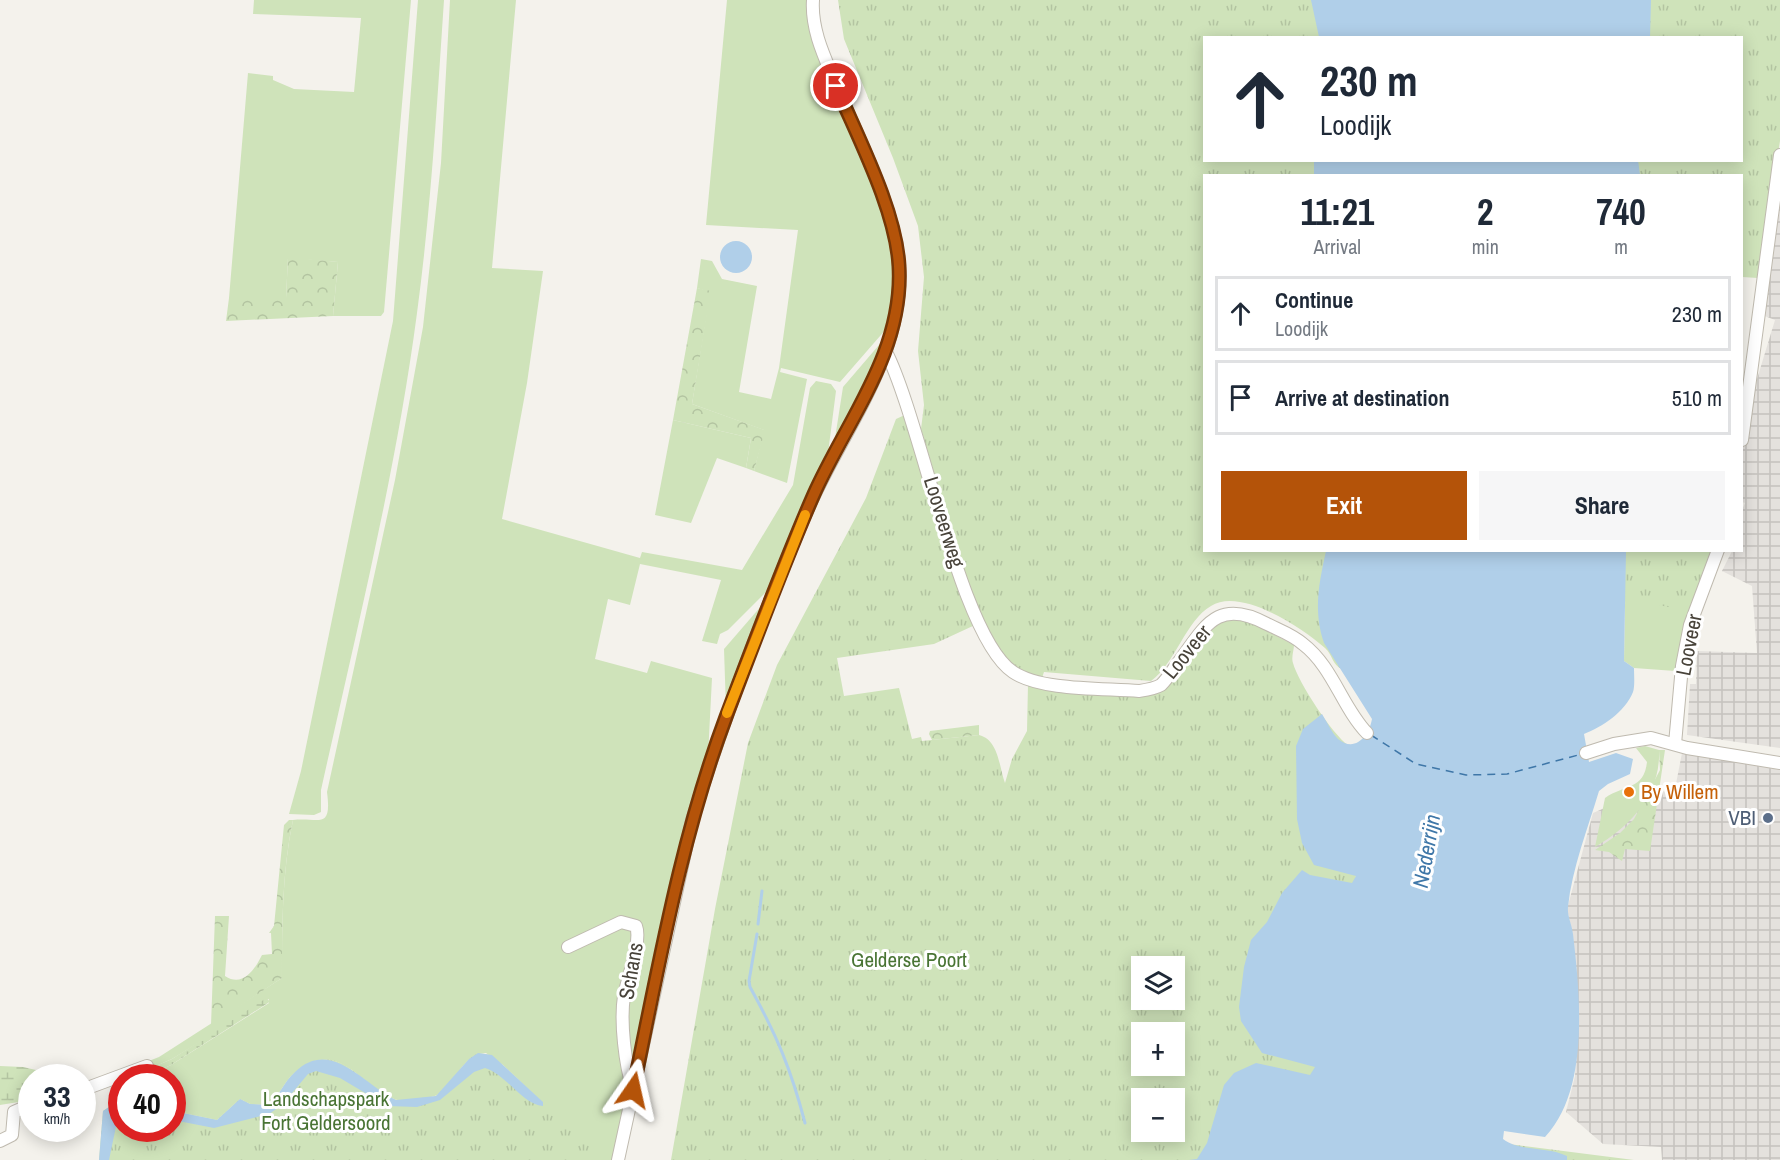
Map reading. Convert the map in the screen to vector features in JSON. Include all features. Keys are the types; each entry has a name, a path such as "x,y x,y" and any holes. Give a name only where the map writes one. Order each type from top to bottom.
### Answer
{"street":[{"name":"Schans","path":"618,1160 692,820 709,765 804,518 886,352 898,290 899,267 896,241 888,211 819,44 813,0"},
{"path":"1743,432 1780,155"},
{"name":"Looveerweg","path":"886,352 924,457 964,588 986,637 1005,665 1024,678"},
{"name":"Looveer","path":"1675,744 1682,666 1690,625 1717,552"},
{"name":"Looveer","path":"1024,678 1052,684 1139,691 1153,688 1165,680 1209,624 1221,615 1235,611 1255,617 1304,644 1325,669 1357,723 1367,733"},
{"path":"1586,753 1645,738 1688,748 1780,763"},
{"name":"Schans","path":"568,947 621,921 636,926 637,938 624,998 627,1072 633,1090"},
{"path":"0,1141 12,1134 14,1112 18,1110"}],"shaded area":[{"path":"1780,191 1780,748 1687,735 1690,684 1696,684 1697,651 1757,653 1752,586 1722,571 1732,552 1743,552 1743,508 1745,503 1743,502 1743,446 1747,412 1775,320 1762,315"},
{"path":"1682,753 1780,770 1780,1160 1662,1160 1661,1147 1603,1144 1566,1112 1575,1076 1577,1043 1573,936 1567,909 1593,813 1651,788 1674,794"}],"green space":[{"path":"254,0 411,0 384,312 381,316 333,316 338,262 288,258 286,298 229,298 248,73 273,76 273,80 294,89 354,92 361,18 253,14"},
{"path":"418,0 444,0 426,235 408,373 387,493 321,790 321,812 314,815 289,814 301,771 393,321"},
{"path":"450,0 516,0 492,268 543,271 527,383 502,519 640,558 642,552 742,570 793,485 810,388 816,381 831,384 836,391 827,461 774,584 728,630 720,634 717,644 702,641 721,580 640,564 630,605 608,599 595,659 647,673 651,661 712,678 708,756 687,830 614,1160 400,1160 398,1114 383,1111 322,1077 307,1082 285,1109 271,1119 213,1133 186,1128 186,1123 203,1128 232,1125 266,1114 281,1106 305,1075 316,1071 327,1071 337,1075 379,1101 402,1108 438,1101 470,1075 485,1068 500,1076 534,1104 542,1107 544,1104 503,1065 486,1053 469,1060 439,1094 422,1099 407,1101 394,1099 382,1093 349,1068 326,1060 313,1062 298,1070 269,1105 250,1104 240,1099 217,1120 186,1114 186,1064 173,1064 269,1003 269,999 172,1059 160,1064 141,1064 159,1057 282,978 285,879 289,839 293,820 322,819 327,812 327,792 395,480 423,327 441,163"},
{"path":"727,0 810,0 855,141 890,233 895,287 887,328 840,382 781,368 780,372 807,379 787,483 754,471 764,430 692,404 710,292 697,288 701,259 712,261 722,279 757,286 739,392 771,399 779,368 798,230 706,225"},
{"path":"838,0 1353,0 1360,36 1203,36 1203,162 1378,162 1379,174 1203,174 1203,552 1389,552 1342,669 1336,665 1325,648 1302,630 1271,612 1238,602 1224,602 1211,606 1202,613 1187,631 1167,664 1151,681 1044,672 1042,678 1029,676 1011,664 995,644 969,590 921,429 924,405 918,351 924,277 918,226 844,39"},
{"path":"1552,0 1780,0 1780,141 1758,278 1743,277 1743,174 1573,174 1572,162 1743,162 1743,36 1557,36"},
{"path":"288,257 338,262 333,316 226,321 229,298 286,298"},
{"path":"697,288 711,291 692,404 765,430 754,471 746,468 751,438 673,420"},
{"path":"885,338 877,365 833,451 843,387"},
{"name":"Gelderse Poort","path":"907,414 975,625 934,644 837,658 844,696 899,688 912,739 921,737 922,741 979,735 986,738 991,742 997,755 1005,783 1012,759 1027,731 1028,684 1145,696 1221,621 1239,617 1294,645 1292,661 1296,672 1325,720 1348,745 1356,876 1297,1160 671,1160 715,909 748,743 777,665 866,498 896,419"},
{"path":"673,420 751,438 746,468 717,458 691,523 655,515"},
{"path":"1587,552 1713,552 1689,611 1648,603 1586,599"},
{"path":"1626,552 1714,552 1681,645 1675,671 1634,668 1624,661"},
{"path":"769,597 726,709 724,649"},
{"path":"979,725 979,735 932,740 929,734 930,731"},
{"path":"1645,746 1659,750 1655,781 1649,794 1632,819 1595,847 1605,798 1638,782 1642,777 1647,762 1636,748"},
{"path":"1659,750 1665,750 1650,851 1625,849 1622,861 1609,852 1595,850 1620,833 1634,819 1660,770"},
{"path":"289,820 293,820 285,879 282,978 211,1025 215,916 229,916 225,976 237,980 243,978 252,971 262,955 272,954 271,933 269,933 274,926 284,825"},
{"path":"265,999 271,1001 173,1064 160,1064 172,1059"},
{"name":"Landschapspark Fort Geldersoord","path":"478,1053 492,1055 541,1101 592,1130 595,1160 99,1160 103,1111 108,1108 108,1142 186,1142 186,1114 217,1120 240,1099 250,1104 269,1105 292,1075 301,1067 316,1060 341,1063 385,1095 401,1101 440,1094 471,1057"},
{"path":"0,1066 18,1067 18,1102 0,1105"},
{"path":"1501,1143 1634,1160 1499,1160"}],"water":[{"path":"1311,0 1651,0 1650,36 1319,36"},
{"path":"1314,162 1638,162 1640,174 1314,174"},
{"path":"736,241 748,245 752,257 748,269 736,273 724,269 720,257 724,245"},
{"name":"Nederrijn","path":"1326,552 1626,552 1624,661 1634,668 1634,690 1619,712 1605,723 1584,734 1589,762 1616,753 1633,759 1630,774 1608,784 1599,791 1570,892 1568,910 1573,934 1579,1012 1579,1040 1575,1068 1569,1094 1559,1117 1545,1137 1504,1131 1503,1139 1517,1146 1559,1153 1567,1156 1567,1160 1189,1160 1197,1159 1207,1143 1224,1085 1234,1073 1256,1063 1310,1075 1315,1067 1262,1053 1241,1021 1239,1007 1244,967 1251,940 1267,922 1282,893 1302,870 1310,875 1352,883 1356,876 1314,865 1302,843 1297,819 1296,746 1303,729 1322,714 1338,739 1350,744 1360,741 1368,731 1372,719 1324,643 1318,608"},
{"path":"478,1053 492,1055 543,1102 543,1106 529,1101 501,1077 485,1068 474,1072 440,1100 417,1107 387,1106 340,1078 316,1071 308,1074 282,1105 269,1114 214,1128 186,1123 186,1114 217,1120 240,1099 250,1104 269,1105 295,1072 308,1063 321,1060 347,1067 396,1100 436,1096 469,1059"},
{"path":"108,1108 108,1142 113,1142 109,1160 99,1160 103,1111"}],"waterway":[{"path":"758,924 762,891"},
{"path":"757,934 750,987 782,1053 805,1123"}],"ferry route":[{"path":"1371,735 1416,764 1466,775 1507,774 1582,754"}],"slow traffic":[{"path":"727,713 805,515"}],"place":[{"name":"By Willem","path":"1629,792"},
{"name":"VBI","path":"1768,818"}],"route":[{"path":"633,1090 692,820 719,736 817,488 886,352 894,317 899,267 896,241 888,211 836,86"}]}
